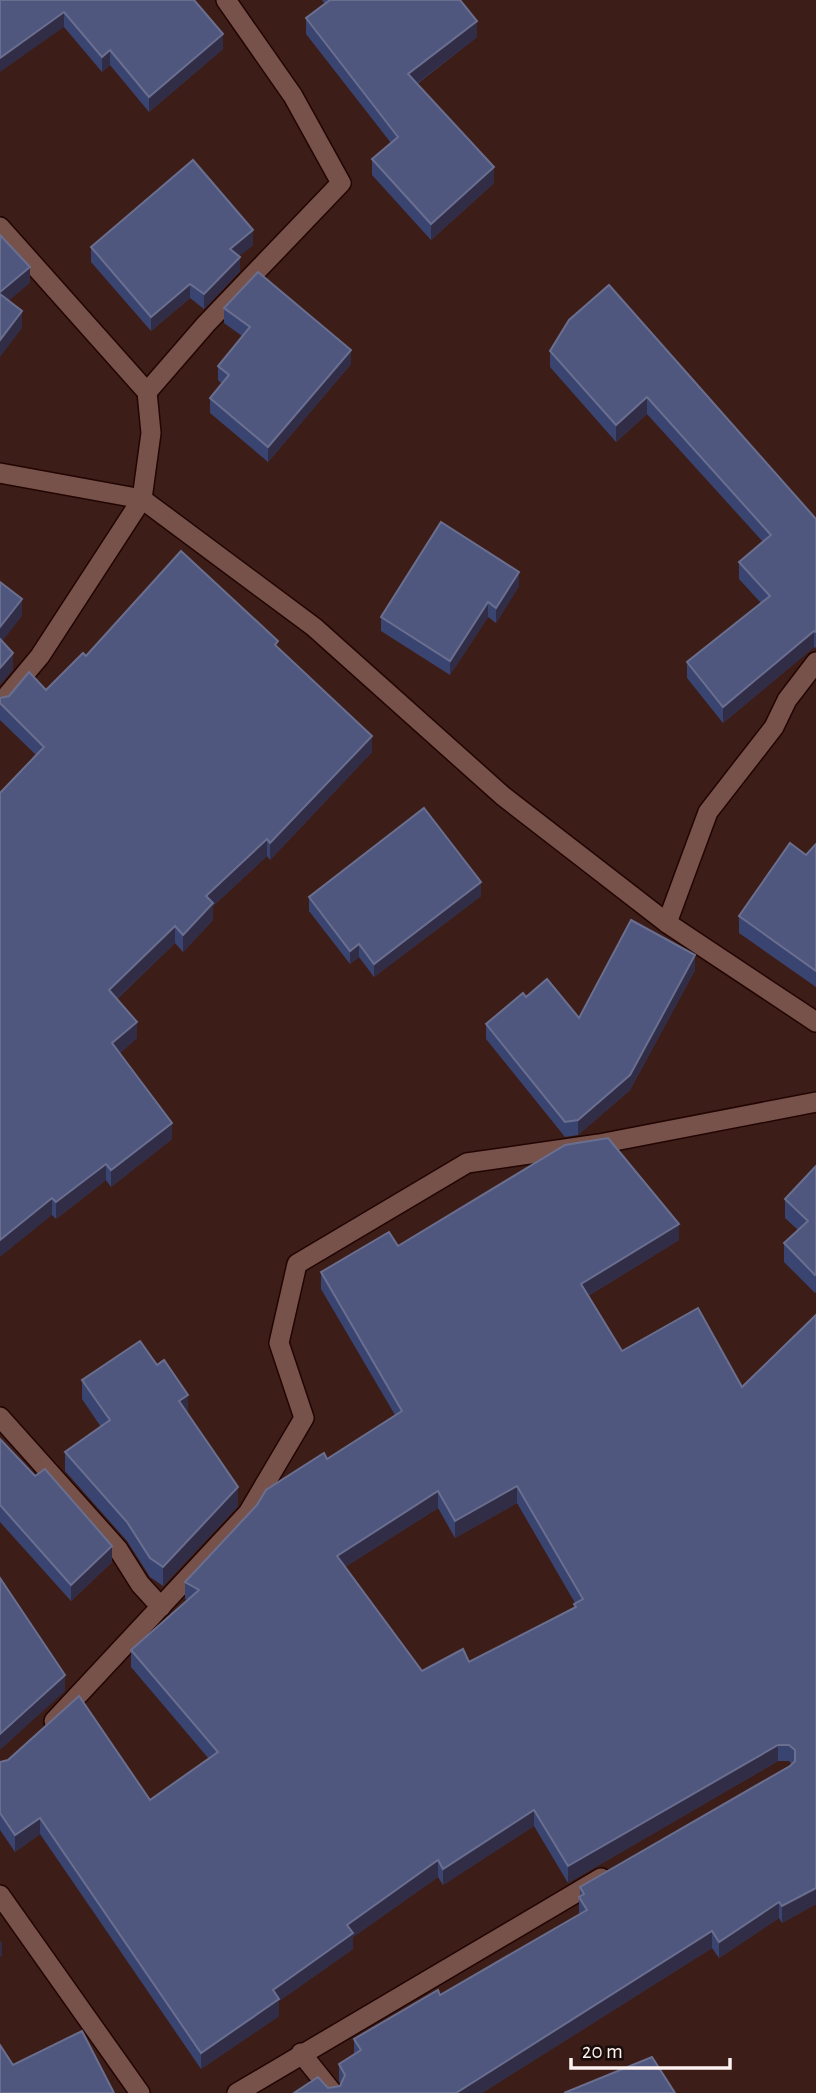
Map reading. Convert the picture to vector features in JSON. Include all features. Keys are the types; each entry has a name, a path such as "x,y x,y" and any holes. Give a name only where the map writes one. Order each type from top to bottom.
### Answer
{"street":[{"path":"147,392 206,324 341,183 293,96 226,0"},
{"path":"0,227 147,392 151,433 142,499 40,656 0,704"},
{"path":"0,473 142,499 314,627 503,796 667,923 816,1021"},
{"path":"667,923 708,812 774,727 788,699 816,662"},
{"path":"40,1732 248,1513 303,1418 279,1343 297,1264 467,1163 599,1144 816,1102"},
{"path":"0,1417 118,1549 140,1584 160,1607"},
{"path":"237,2093 620,1867"},
{"path":"0,1895 140,2093"},
{"path":"301,2053 333,2093"}],"building":[{"path":"0,0 194,0 223,34 149,97 110,50 102,57 64,12 0,58"},
{"path":"330,0 460,0 477,21 408,74 494,167 431,224 372,159 398,137 306,18"},
{"path":"193,160 253,230 230,249 240,257 204,294 190,284 151,317 91,247"},
{"path":"0,235 30,267 0,292"},
{"path":"258,272 351,350 268,447 210,398 229,375 218,366 250,327 224,308"},
{"path":"609,285 816,519 816,632 723,707 687,662 770,596 739,562 771,535 647,397 616,425 550,351 569,320"},
{"path":"0,294 22,311 0,340"},
{"path":"441,522 519,572 496,608 488,602 450,661 381,617"},
{"path":"181,551 278,641 275,645 372,736 270,843 267,839 206,896 213,903 183,935 175,926 109,990 137,1022 112,1043 172,1123 111,1170 106,1164 56,1202 52,1198 0,1240 0,793 44,747 0,703 0,698 9,696 29,672 46,690 83,653 86,656"},
{"path":"0,582 22,599 0,627"},
{"path":"0,639 13,653 0,668"},
{"path":"424,808 481,882 374,964 359,944 350,951 309,897"},
{"path":"790,843 806,855 816,844 816,971 739,916"},
{"path":"631,920 695,955 630,1075 578,1120 565,1122 486,1024 523,993 526,997 547,979 579,1018"},
{"path":"608,1138 679,1224 581,1284 622,1351 698,1308 742,1387 816,1315 816,1888 782,1906 779,1902 719,1942 712,1931 456,2093 294,2093 318,2077 328,2088 340,2086 345,2075 339,2064 361,2050 354,2039 438,1990 440,1995 587,1910 579,1897 584,1894 580,1887 795,1761 795,1750 789,1745 778,1745 568,1866 534,1810 443,1869 438,1860 347,1925 353,1933 273,1990 279,1999 201,2053 40,1818 15,1835 0,1813 0,1762 8,1760 79,1696 150,1800 218,1752 131,1650 199,1590 185,1582 257,1505 266,1490 324,1453 327,1459 402,1411 321,1272 389,1232 398,1246 565,1145","holes":["517,1486 583,1599 574,1604 576,1607 469,1662 463,1649 422,1671 337,1556 438,1491 455,1521"]},
{"path":"816,1166 815,1275 784,1243 808,1221 785,1199"},
{"path":"140,1341 157,1365 164,1360 188,1395 179,1401 238,1487 163,1567 150,1558 127,1522 65,1452 110,1420 82,1380"},
{"path":"0,1439 35,1476 45,1469 112,1546 71,1585 0,1505"},
{"path":"0,1578 65,1675 0,1734"},
{"path":"82,2031 114,2093 0,2093 0,2045 13,2065"},
{"path":"652,2057 675,2093 564,2093"}]}
